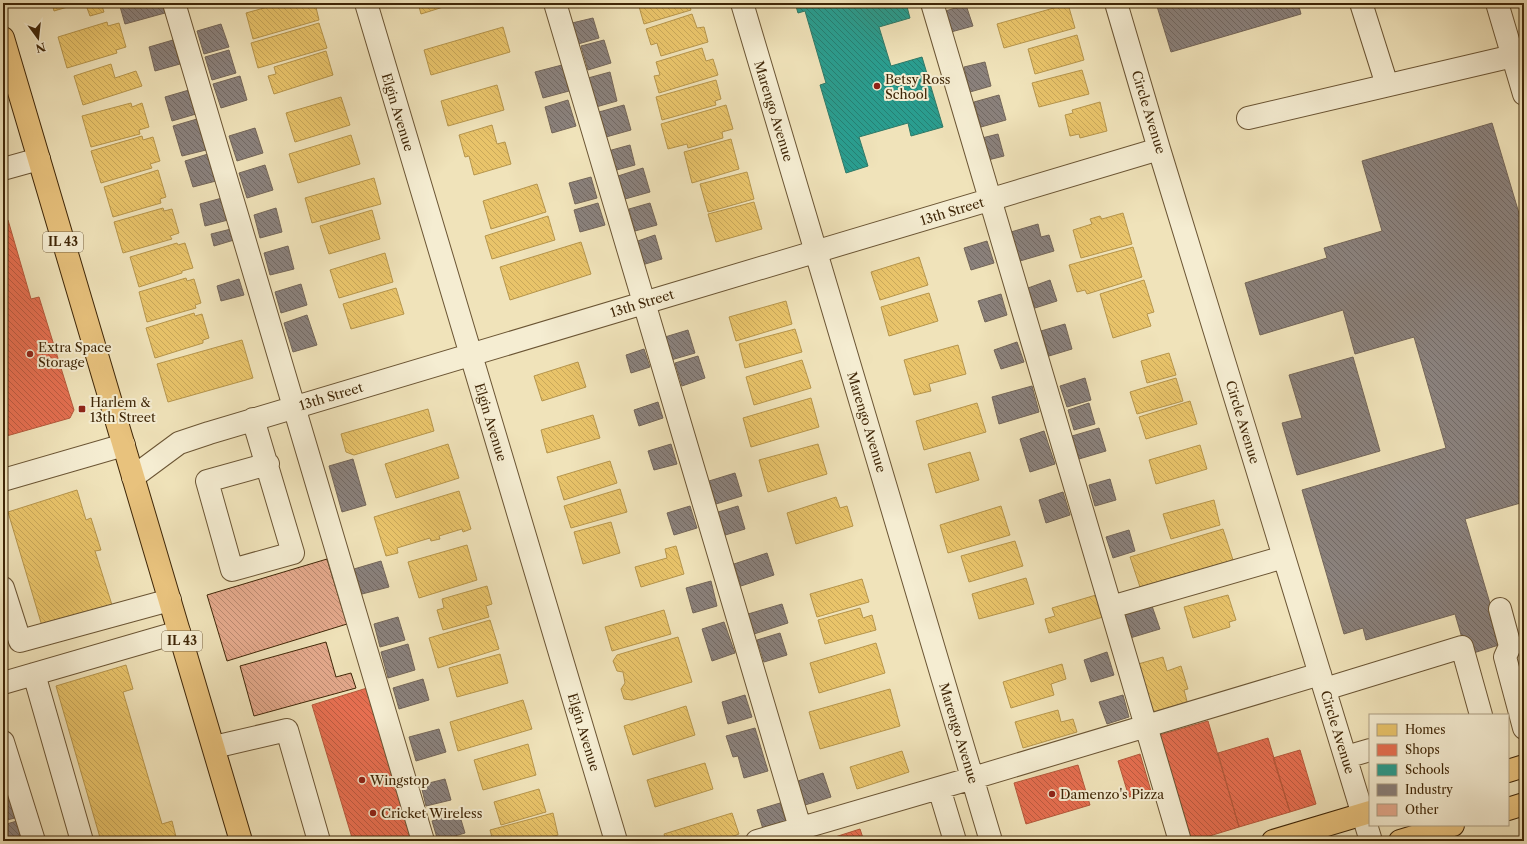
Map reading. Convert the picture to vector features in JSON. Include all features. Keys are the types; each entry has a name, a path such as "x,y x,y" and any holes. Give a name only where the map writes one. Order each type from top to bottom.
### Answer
{"main road":[{"name":"IL 43","path":"3,38 241,841"},
{"path":"1509,771 1524,766"},
{"path":"1509,808 1524,804"},
{"path":"1273,841 1366,813"},
{"path":"1400,841 1450,826"}],"street":[{"path":"174,3 423,841"},
{"name":"Elgin Avenue","path":"366,3 471,354 609,839"},
{"path":"555,3 802,835"},
{"name":"Marengo Avenue","path":"742,3 991,841"},
{"path":"932,3 1180,841"},
{"name":"Circle Avenue","path":"1116,3 1346,758 1366,813 1371,841"},
{"path":"1361,3 1387,86"},
{"path":"1497,3 1524,94"},
{"path":"1248,118 1513,56"},
{"name":"13th Street","path":"133,477 179,443 253,419 1160,149"},
{"path":"3,169 39,159"},
{"path":"253,419 268,464 293,553 232,570 207,481 268,464"},
{"path":"3,480 124,445"},
{"path":"1111,607 1284,556"},
{"path":"3,588 20,641 170,600"},
{"path":"1500,609 1510,646 1505,657 1524,728"},
{"path":"3,683 179,632"},
{"path":"757,841 802,835 939,788 1146,725 1462,647 1481,714"},
{"path":"34,674 82,841"},
{"path":"214,747 287,730 319,841"},
{"path":"3,742 34,841"},
{"path":"1346,758 1369,750"},
{"path":"939,788 955,841"}],"building: Homes":[{"path":"52,3 81,3 54,11"},
{"path":"101,3 104,12 90,16 87,8"},
{"path":"282,3 315,3 319,20 253,39 246,13"},
{"path":"418,3 456,3 421,14"},
{"path":"638,3 689,3 691,10 644,24"},
{"path":"1068,4 1075,28 1004,48 997,24"},
{"path":"692,14 697,28 704,27 708,42 661,56 657,43 651,45 646,29"},
{"path":"107,22 108,26 119,23 126,47 116,50 117,53 67,68 58,37"},
{"path":"319,23 327,48 258,68 251,43"},
{"path":"503,27 510,52 431,75 424,50"},
{"path":"1077,35 1084,60 1035,74 1028,49"},
{"path":"702,48 706,61 713,59 718,75 659,93 654,76 660,75 656,62"},
{"path":"326,51 333,75 274,94 268,76 276,74 274,67"},
{"path":"111,64 115,78 136,71 142,86 83,105 74,76"},
{"path":"1082,70 1089,94 1039,107 1032,83"},
{"path":"716,80 721,99 715,101 716,105 662,120 656,97"},
{"path":"497,85 504,110 448,126 441,101"},
{"path":"341,97 350,125 295,142 286,113"},
{"path":"1100,102 1107,131 1080,138 1079,134 1070,136 1065,115 1073,113 1072,110"},
{"path":"131,103 132,107 142,103 149,127 139,130 140,134 91,147 82,116"},
{"path":"726,105 733,129 722,132 723,138 688,148 687,144 668,149 661,124"},
{"path":"492,125 497,144 505,142 511,164 474,175 469,156 465,157 459,135"},
{"path":"351,135 360,164 298,183 289,154"},
{"path":"142,136 143,140 153,137 160,161 150,164 152,168 101,183 91,151"},
{"path":"731,139 739,169 692,183 684,152"},
{"path":"158,170 166,197 160,199 161,203 113,217 104,187"},
{"path":"747,172 754,199 708,212 700,184"},
{"path":"374,178 381,204 312,223 305,198"},
{"path":"537,184 546,212 491,229 483,201"},
{"path":"754,202 762,229 716,242 708,214"},
{"path":"163,208 164,211 172,209 179,233 170,236 172,239 123,253 114,222"},
{"path":"372,210 380,239 329,254 320,226"},
{"path":"1123,213 1132,244 1081,258 1073,230 1092,224 1090,219 1100,216 1102,219"},
{"path":"548,216 555,240 492,259 485,236"},
{"path":"581,242 591,274 510,300 500,267"},
{"path":"177,243 178,245 185,243 193,268 139,287 130,257"},
{"path":"1133,247 1142,277 1087,294 1085,290 1077,292 1069,265"},
{"path":"385,253 393,282 339,298 330,270"},
{"path":"919,257 928,285 880,300 871,272"},
{"path":"186,278 187,281 194,279 201,303 195,305 196,308 147,322 139,292"},
{"path":"1144,280 1154,312 1147,314 1151,326 1113,338 1100,294"},
{"path":"396,288 404,314 351,329 343,304"},
{"path":"929,293 938,321 889,336 881,307"},
{"path":"786,301 792,324 736,341 729,317"},
{"path":"194,313 195,316 202,314 209,338 203,340 203,343 155,358 146,328"},
{"path":"795,329 802,352 745,368 739,344"},
{"path":"242,340 253,378 168,402 157,364"},
{"path":"958,345 966,374 929,384 931,391 914,395 904,360"},
{"path":"1169,353 1176,375 1147,383 1141,361"},
{"path":"802,360 811,388 754,405 746,377"},
{"path":"578,362 586,387 542,401 534,376"},
{"path":"1176,378 1183,401 1137,414 1130,392"},
{"path":"811,398 819,427 751,447 743,418"},
{"path":"1190,401 1197,424 1146,439 1139,417"},
{"path":"977,403 986,432 924,450 916,421"},
{"path":"428,409 434,431 354,455 346,452 341,434"},
{"path":"593,415 600,438 547,453 541,430"},
{"path":"448,444 459,478 396,498 385,464"},
{"path":"818,444 827,474 768,492 759,460"},
{"path":"1200,445 1207,469 1156,484 1149,460"},
{"path":"970,452 979,480 936,493 928,464"},
{"path":"610,461 617,483 564,500 557,477"},
{"path":"620,489 627,512 571,528 564,506"},
{"path":"77,490 86,520 91,518 101,550 95,551 112,605 42,626 8,512"},
{"path":"459,491 471,529 463,532 462,529 439,536 440,539 431,541 430,538 397,548 398,553 386,556 374,517"},
{"path":"836,497 840,508 847,506 853,526 796,544 787,513"},
{"path":"1214,500 1220,525 1171,539 1163,514"},
{"path":"1001,506 1010,535 948,553 940,525"},
{"path":"611,522 620,553 583,564 574,532"},
{"path":"1223,529 1233,560 1140,587 1130,557"},
{"path":"1015,541 1023,566 969,582 961,556"},
{"path":"467,545 477,580 419,598 408,562"},
{"path":"676,546 684,574 641,587 635,567 667,558 665,549"},
{"path":"1026,578 1034,604 979,619 972,594"},
{"path":"862,579 869,602 817,617 810,594"},
{"path":"487,586 492,604 486,606 489,617 443,630 437,610 444,608 442,599"},
{"path":"1096,595 1103,617 1049,633 1045,619 1055,616 1052,608"},
{"path":"1228,595 1236,620 1229,622 1230,627 1193,638 1184,607"},
{"path":"860,608 863,618 872,615 876,630 825,644 818,620"},
{"path":"664,610 671,634 612,651 605,627"},
{"path":"490,620 499,649 438,668 429,638"},
{"path":"678,637 692,682 632,700 624,699 621,689 625,683 623,672 617,671 613,661 617,655"},
{"path":"876,643 885,673 819,693 810,663"},
{"path":"500,654 508,683 457,697 449,668"},
{"path":"1163,657 1167,671 1181,666 1188,689 1184,690 1188,705 1153,715 1138,664"},
{"path":"1062,664 1066,679 1051,684 1054,695 1011,708 1003,682"},
{"path":"126,665 133,689 123,692 162,824 172,821 177,841 101,841 56,686"},
{"path":"890,689 900,726 820,749 809,712"},
{"path":"523,700 532,729 458,751 450,722"},
{"path":"686,706 695,735 633,755 624,726"},
{"path":"1058,710 1061,722 1073,719 1077,732 1023,748 1015,722"},
{"path":"528,744 536,775 483,790 474,760"},
{"path":"902,751 909,772 857,789 850,767"},
{"path":"705,763 713,789 655,807 647,780"},
{"path":"539,789 546,812 501,825 494,802"},
{"path":"553,813 558,835 535,841 493,841 490,830"},
{"path":"732,813 739,834 731,837 732,841 666,841 664,834"}],"building: Shops":[{"name":"Extra Space Storage","path":"8,220 31,299 39,297 74,410 70,418 3,437 3,222"},
{"path":"367,688 413,841 353,841 312,705"},
{"path":"1208,721 1239,827 1193,841 1187,841 1156,736"},
{"path":"1268,738 1290,812 1239,827 1218,753"},
{"path":"1300,750 1316,804 1290,812 1273,758"},
{"path":"1140,754 1151,791 1129,797 1118,761"},
{"name":"Damenzo's Pizza","path":"1078,765 1090,805 1026,824 1014,783"},
{"path":"860,829 864,841 836,841 835,837"},
{"path":"835,837 836,841 820,841"}],"building: Schools":[{"path":"795,3 906,3 910,18 879,27 891,66 922,57 943,127 911,136 908,123 859,137 868,166 846,173 820,85 826,83 805,11 798,13"}],"building: Industry":[{"path":"119,3 162,3 165,13 125,24"},
{"path":"942,3 963,3 944,8"},
{"path":"1156,3 1298,3 1301,14 1171,52"},
{"path":"966,5 973,26 951,32 945,11"},
{"path":"593,18 599,38 578,44 572,23"},
{"path":"221,24 229,47 204,54 197,31"},
{"path":"173,40 180,64 155,71 149,47"},
{"path":"604,40 611,63 588,70 581,46"},
{"path":"229,50 236,73 212,80 205,57"},
{"path":"985,62 991,86 970,92 964,67"},
{"path":"562,65 569,91 543,98 535,72"},
{"path":"610,72 617,101 596,107 588,78"},
{"path":"240,76 247,100 221,108 213,84"},
{"path":"189,90 196,114 172,121 165,97"},
{"path":"999,95 1006,120 981,127 974,102"},
{"path":"568,100 576,126 552,133 545,107"},
{"path":"624,105 631,130 606,137 599,112"},
{"path":"197,119 206,150 182,156 173,126"},
{"path":"1492,123 1524,230 1524,502 1465,519 1502,644 1467,655 1455,614 1366,640 1363,628 1344,634 1302,490 1446,448 1414,337 1355,354 1343,310 1260,335 1245,283 1327,258 1324,248 1382,231 1362,161"},
{"path":"255,128 263,153 237,161 229,136"},
{"path":"998,134 1004,156 988,160 982,138"},
{"path":"630,145 635,165 613,171 608,151"},
{"path":"208,154 216,181 193,187 185,161"},
{"path":"265,165 273,190 247,198 239,173"},
{"path":"643,168 650,192 625,199 618,176"},
{"path":"591,177 597,198 575,204 569,183"},
{"path":"222,198 228,220 205,226 200,204"},
{"path":"598,203 605,225 580,232 574,210"},
{"path":"650,203 657,225 635,231 629,209"},
{"path":"276,208 282,232 260,238 254,215"},
{"path":"1038,224 1041,237 1049,235 1054,251 1020,261 1011,232"},
{"path":"231,229 234,240 214,246 211,234"},
{"path":"655,235 662,259 642,265 635,242"},
{"path":"987,241 994,263 971,270 964,248"},
{"path":"288,246 294,269 270,275 264,253"},
{"path":"239,279 244,295 221,301 217,286"},
{"path":"1050,280 1057,301 1035,308 1028,288"},
{"path":"301,284 307,305 281,313 275,292"},
{"path":"1001,294 1007,315 985,322 978,301"},
{"path":"307,315 317,345 293,352 284,323"},
{"path":"1065,324 1072,349 1049,356 1041,331"},
{"path":"688,330 695,353 671,360 665,337"},
{"path":"1017,342 1024,362 1001,369 994,350"},
{"path":"644,349 650,367 631,373 626,355"},
{"path":"698,356 705,378 682,386 675,363"},
{"path":"1353,357 1380,451 1297,475 1282,423 1302,418 1289,375"},
{"path":"1085,378 1091,400 1067,407 1060,386"},
{"path":"1032,386 1039,412 999,424 992,397"},
{"path":"658,402 663,418 639,426 634,410"},
{"path":"1089,403 1095,424 1074,430 1068,410"},
{"path":"1099,428 1106,451 1079,459 1072,436"},
{"path":"1044,431 1055,464 1030,472 1020,439"},
{"path":"671,444 677,464 654,470 648,451"},
{"path":"353,459 366,505 342,512 329,466"},
{"path":"735,473 742,496 716,504 709,481"},
{"path":"1110,479 1116,500 1095,506 1089,485"},
{"path":"1063,492 1070,515 1046,523 1039,500"},
{"path":"690,506 697,528 674,535 667,513"},
{"path":"738,506 745,529 722,536 715,513"},
{"path":"1129,530 1135,551 1113,558 1106,537"},
{"path":"767,553 774,575 741,586 734,564"},
{"path":"381,561 389,587 362,594 354,569"},
{"path":"711,581 717,606 693,613 686,588"},
{"path":"782,604 788,623 754,634 748,614"},
{"path":"1152,606 1160,629 1130,638 1123,615"},
{"path":"398,617 405,640 380,647 374,624"},
{"path":"724,622 735,653 712,661 702,629"},
{"path":"780,633 787,655 764,662 757,640"},
{"path":"408,644 415,670 388,678 381,652"},
{"path":"1107,652 1114,675 1091,682 1084,660"},
{"path":"423,679 429,700 399,709 393,688"},
{"path":"745,695 752,717 728,724 722,702"},
{"path":"1123,695 1129,717 1107,724 1099,702"},
{"path":"755,728 768,771 744,778 738,756 733,757 726,736"},
{"path":"439,729 446,752 416,761 409,737"},
{"path":"823,773 831,797 805,805 798,781"},
{"path":"445,779 451,800 426,806 421,785"},
{"path":"8,792 15,818 3,821 3,794"},
{"path":"780,803 787,825 764,832 757,810"},
{"path":"459,813 465,833 438,841 432,821"},
{"path":"17,821 22,841 3,841 3,825"}],"building: Other":[{"path":"327,559 347,624 227,661 207,595"},
{"path":"326,642 336,677 351,673 356,688 254,716 240,666"}],"place":[{"name":"Betsy Ross School","path":"877,86"},
{"name":"Extra Space Storage","path":"30,354"},
{"name":"Harlem & 13th Street","path":"82,409"},
{"name":"Wingstop","path":"362,780"},
{"name":"Damenzo's Pizza","path":"1052,794"},
{"name":"Cricket Wireless","path":"373,813"}]}
